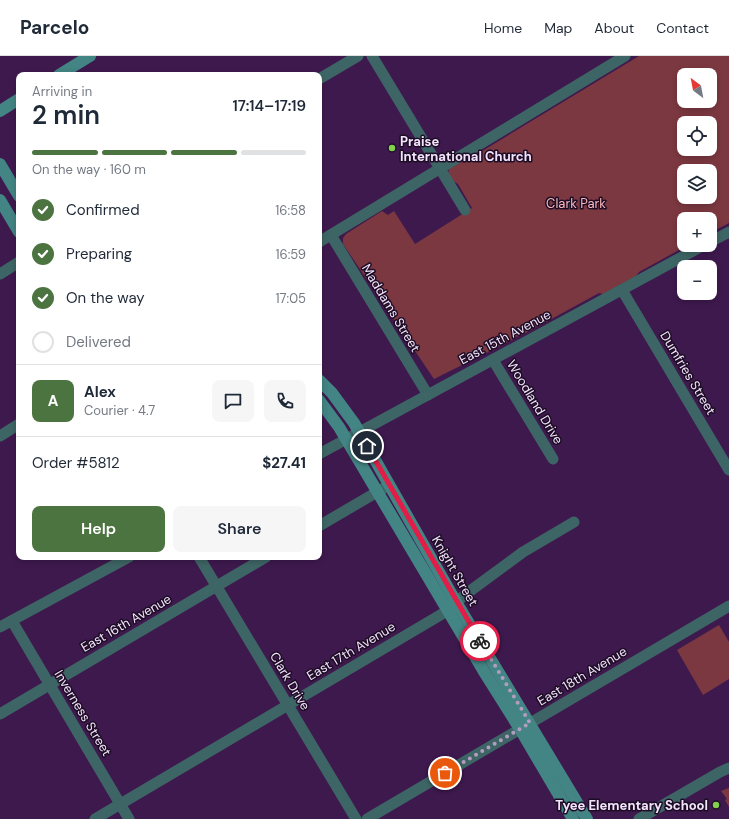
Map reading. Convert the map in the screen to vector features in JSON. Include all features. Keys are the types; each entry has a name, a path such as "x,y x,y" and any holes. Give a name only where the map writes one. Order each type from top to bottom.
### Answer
{"main road":[{"path":"64,72 90,56"},
{"path":"0,111 16,101"},
{"path":"0,164 16,191"},
{"path":"0,200 16,227"},
{"name":"Knight Street","path":"322,384 342,407 359,433 389,485 452,606"},
{"name":"Knight Street","path":"322,404 331,415 377,492 452,606 525,726 587,819"},
{"name":"Knight Street","path":"525,726 573,819"}],"street":[{"path":"322,78 358,56"},
{"path":"372,56 465,210"},
{"path":"322,240 625,56"},
{"path":"717,238 729,232"},
{"name":"Maddams Street","path":"331,235 428,395"},
{"name":"East 15th Avenue","path":"322,452 691,252"},
{"path":"0,274 16,264"},
{"name":"Dumfries Street","path":"622,290 729,470"},
{"name":"Woodland Drive","path":"494,360 553,459"},
{"path":"0,436 16,426"},
{"path":"322,524 389,485"},
{"name":"East 17th Avenue","path":"95,819 442,614 523,552 574,522"},
{"path":"0,627 124,560"},
{"name":"Clark Drive","path":"201,560 356,819"},
{"name":"East 16th Avenue","path":"0,714 261,560"},
{"name":"East 18th Avenue","path":"367,819 729,606"},
{"name":"Inverness Street","path":"12,621 129,819"},
{"path":"639,819 729,768"}],"green space":[{"name":"Clark Park","path":"639,56 729,56 729,223 717,229 717,212 677,212 677,251 603,294 599,293 524,334 434,379 343,244 343,238 346,234 382,211 388,215 394,211 415,244 472,208 458,184 449,176 449,169 457,163 464,162"},
{"path":"719,625 729,642 729,679 703,695 677,650"},
{"path":"729,788 729,807 725,800 727,799 721,791"}],"way so far":[{"path":"445,773 530,723 480,641"}],"place":[{"name":"Praise International Church","path":"392,148"},
{"name":"Tyee Elementary School","path":"716,805"}],"route":[{"path":"367,446 480,641"}]}
